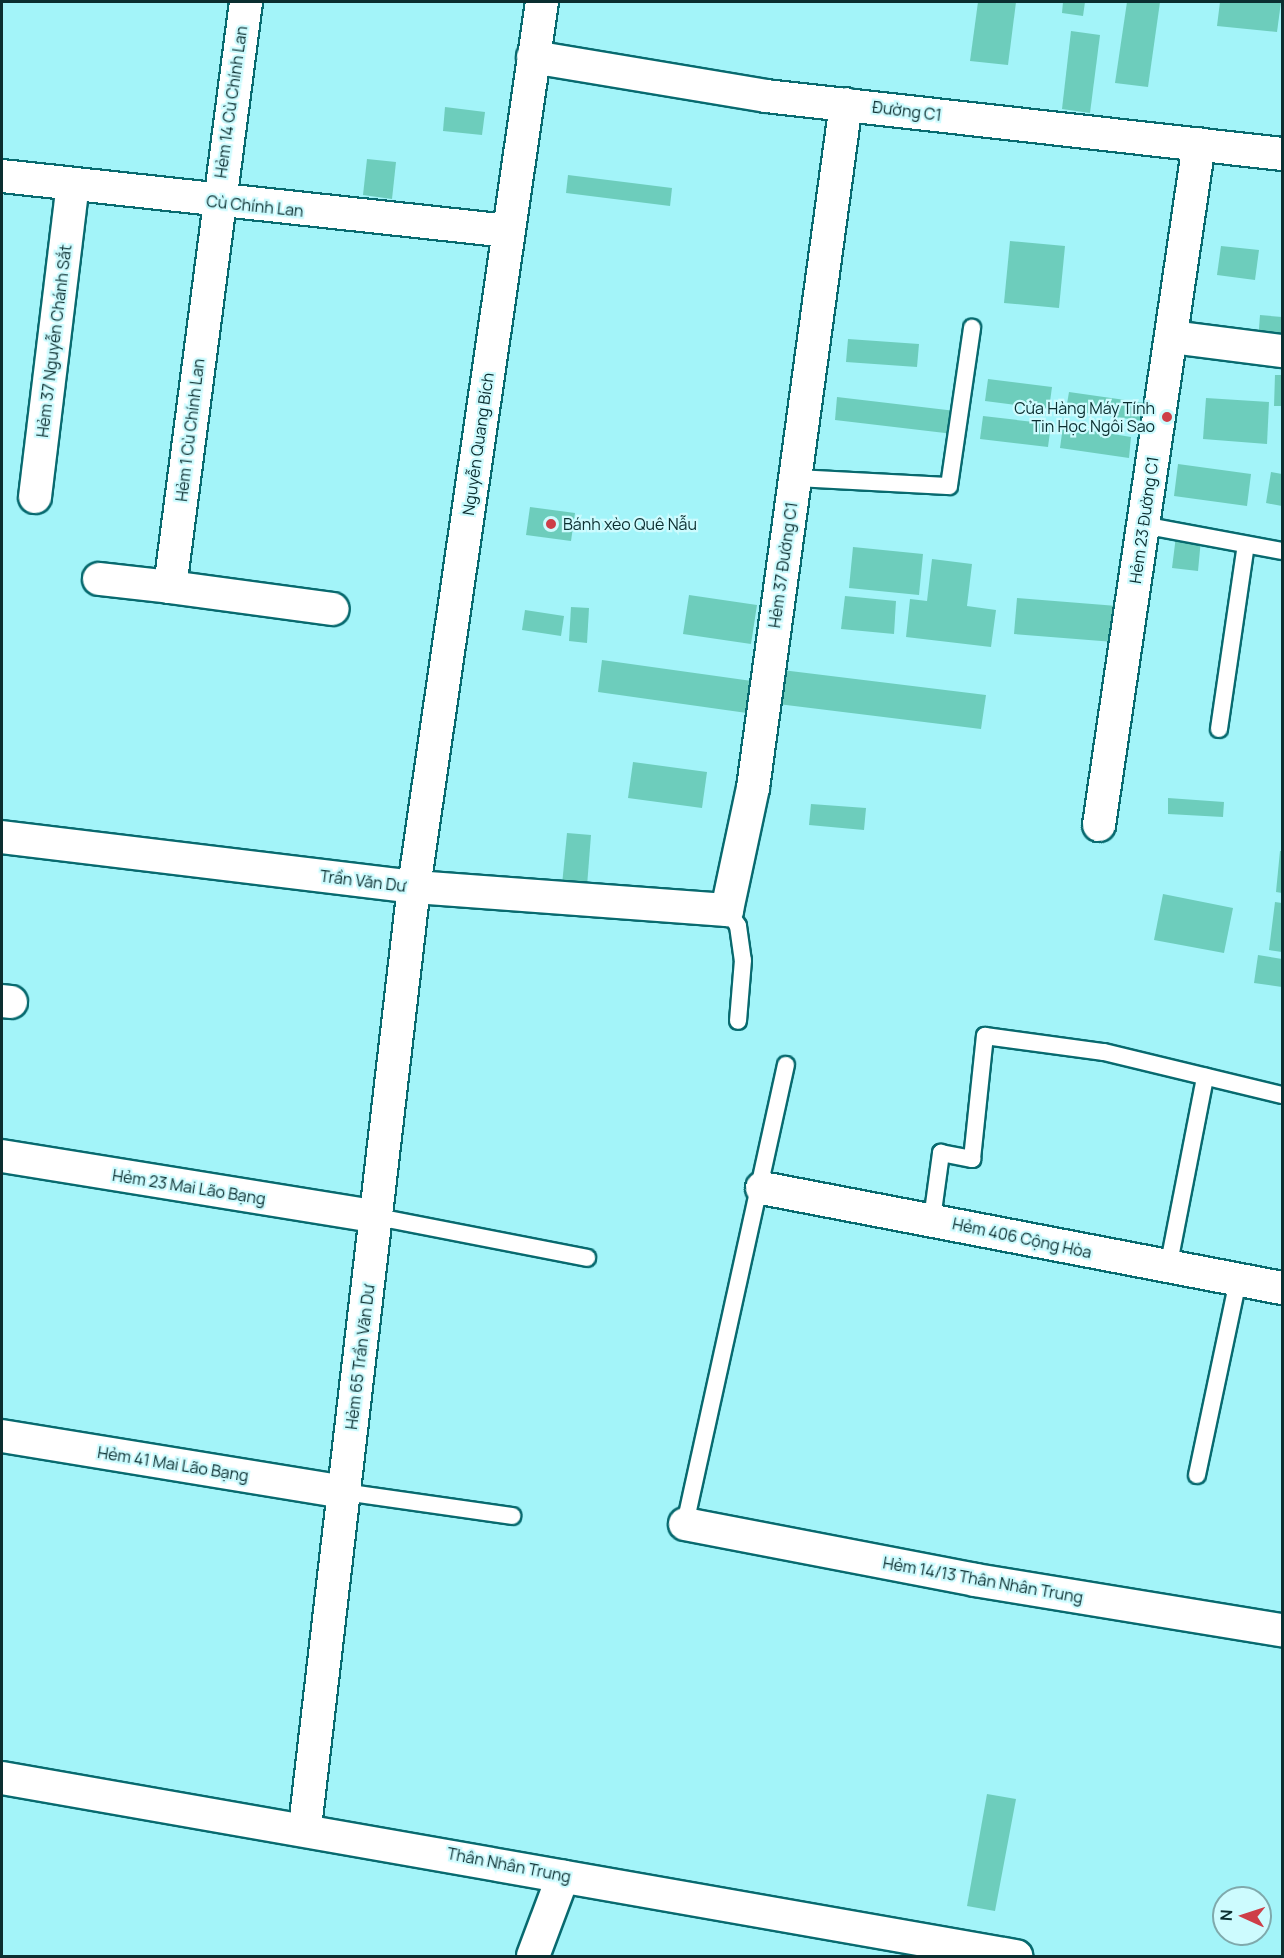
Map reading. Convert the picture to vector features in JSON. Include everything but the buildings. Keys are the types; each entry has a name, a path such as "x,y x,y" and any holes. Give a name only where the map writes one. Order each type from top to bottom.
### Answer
{"street":[{"name":"Hẻm 14 Cù Chính Lan","path":"216,203 246,2"},
{"name":"Nguyễn Quang Bích","path":"414,887 542,2"},
{"name":"Đường C1","path":"533,57 766,96 1282,154"},
{"name":"Hẻm 37 Đường C1","path":"727,910 753,788 846,104"},
{"name":"Hẻm 23 Đường C1","path":"1100,825 1199,144"},
{"name":"Cù Chính Lan","path":"2,176 216,203 508,231"},
{"name":"Hẻm 37 Nguyễn Chánh Sắt","path":"34,497 72,185"},
{"name":"Hẻm 1 Cù Chính Lan","path":"170,587 216,203"},
{"path":"1171,337 1282,351"},
{"path":"99,579 333,609"},
{"name":"Trần Văn Dư","path":"2,837 414,887 727,910"},
{"name":"Hẻm 65 Trần Văn Dư","path":"305,1827 414,887"},
{"name":"Hẻm 23 Mai Lão Bạng","path":"2,1156 377,1218"},
{"name":"Hẻm 406 Cộng Hòa","path":"762,1188 932,1219 1168,1268 1282,1288"},
{"name":"Hẻm 41 Mai Lão Bạng","path":"2,1436 344,1492"},
{"name":"Hẻm 14/13 Thân Nhân Trung","path":"685,1524 975,1580 1282,1630"},
{"name":"Thân Nhân Trung","path":"2,1778 305,1827 563,1876 1016,1956"},
{"path":"533,1956 563,1876"}],"lane":[{"path":"795,478 949,486 972,328"},
{"path":"1143,525 1282,551"},
{"path":"1219,729 1246,544"},
{"path":"727,910 738,926 743,960 738,1021"},
{"path":"932,1219 941,1153 972,1160 985,1036 1104,1052 1282,1095"},
{"path":"685,1524 762,1188 786,1065"},
{"path":"1168,1268 1205,1077"},
{"path":"377,1218 587,1258"},
{"path":"1197,1476 1238,1280"},
{"path":"344,1492 512,1516"}],"place":[{"name":"Cửa Hàng Máy Tính Tin Học Ngôi Sao","path":"1167,417"},
{"name":"Bánh xèo Quê Nẫu","path":"551,524"}]}
